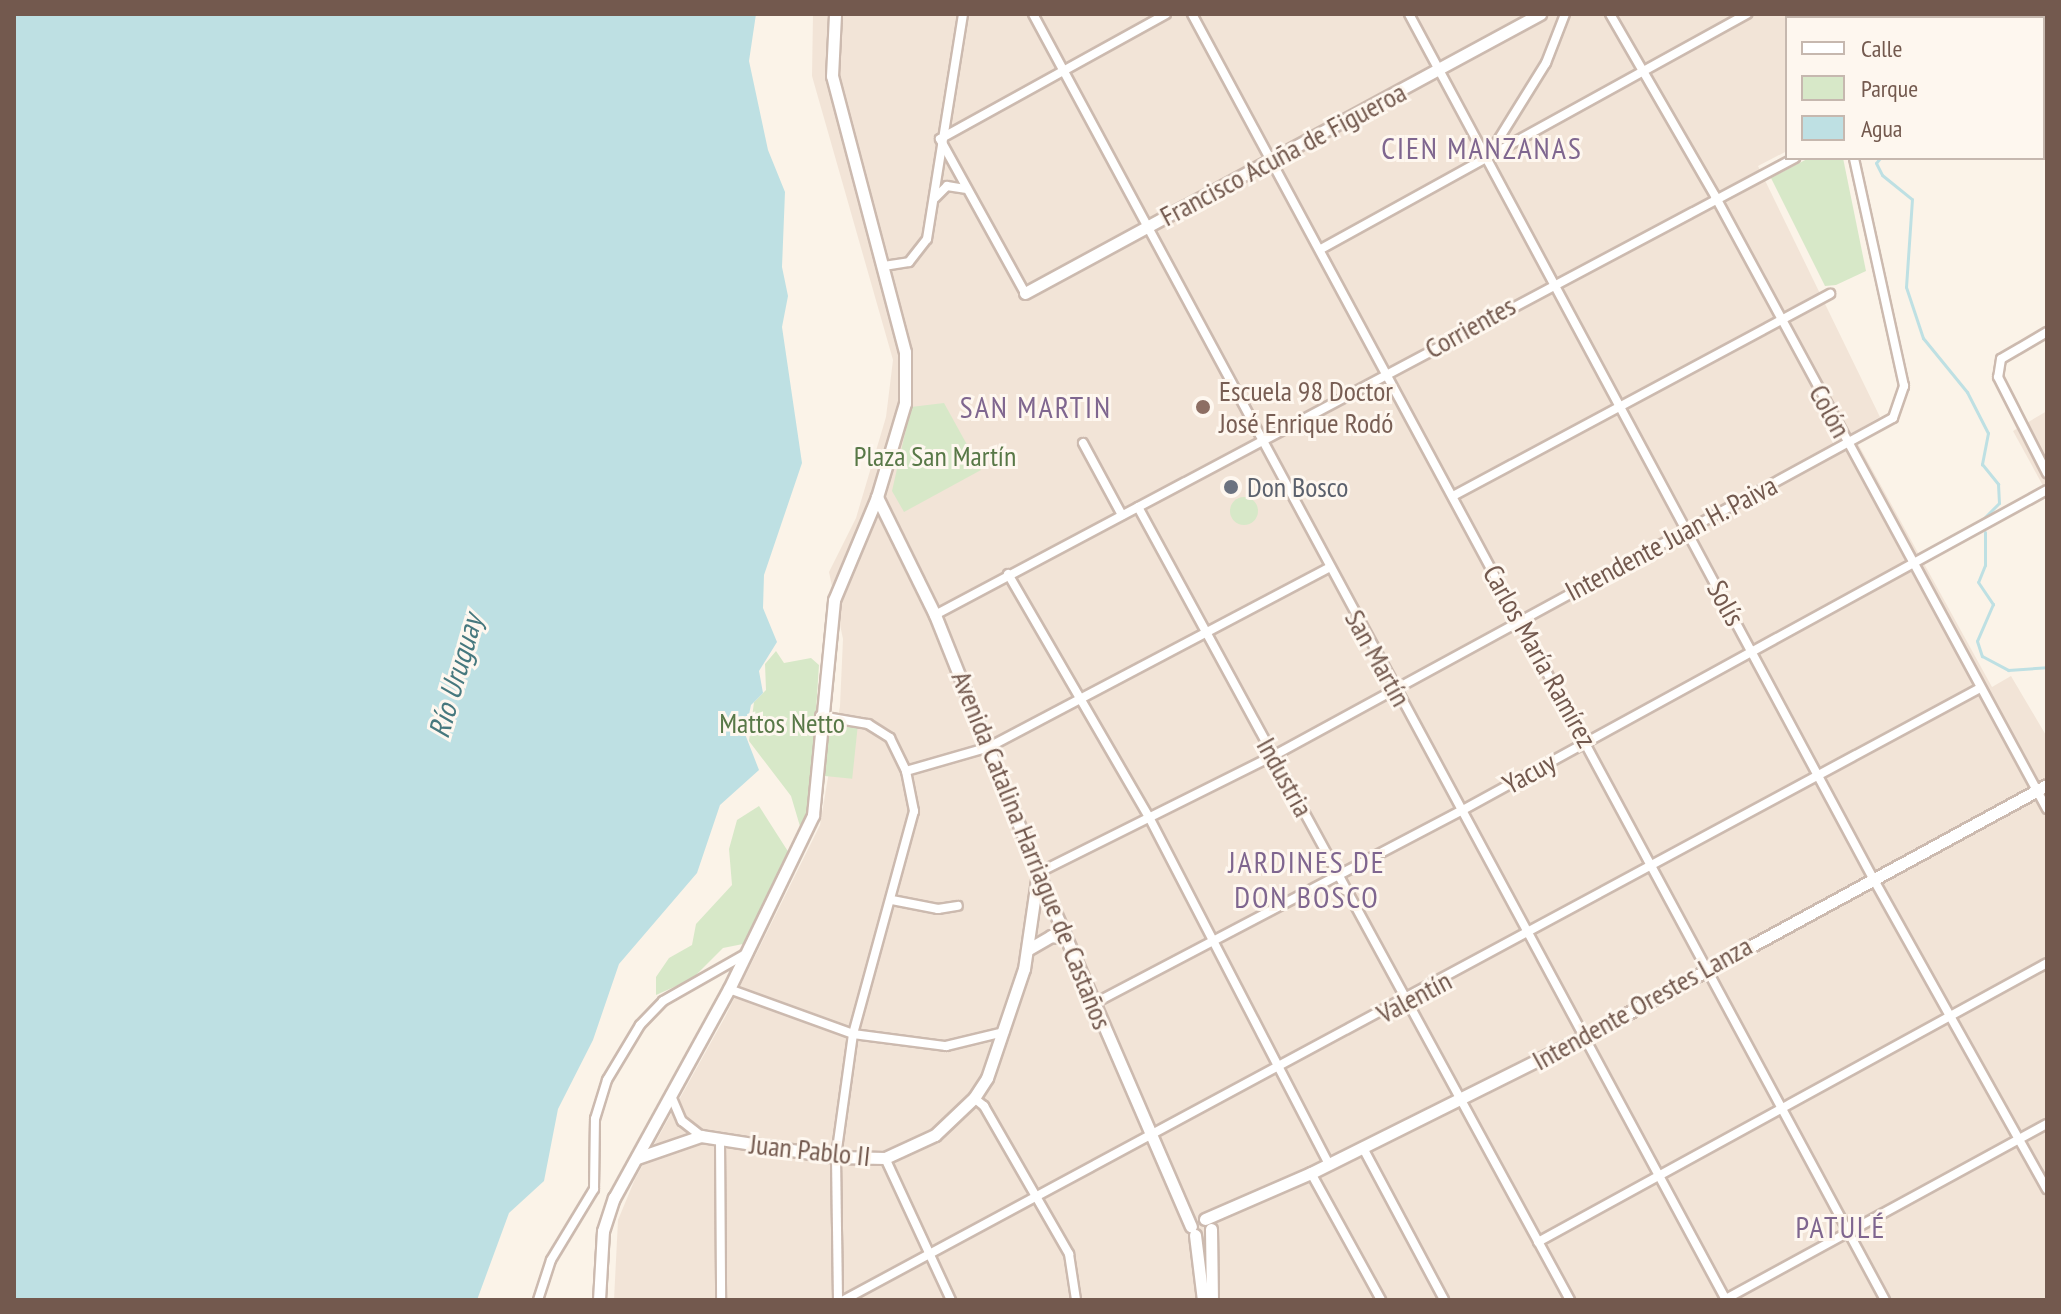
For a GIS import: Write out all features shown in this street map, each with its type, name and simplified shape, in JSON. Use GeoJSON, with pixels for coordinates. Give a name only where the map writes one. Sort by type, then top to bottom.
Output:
{"type":"FeatureCollection","features":[{"type":"Feature","properties":{"kind":"street"},"geometry":{"type":"LineString","coordinates":[[599,1300],[608,1212],[748,953],[813,815],[819,716],[834,600],[877,497],[902,414],[907,379],[884,266],[835,89],[835,14]]}},
{"type":"Feature","properties":{"kind":"street"},"geometry":{"type":"LineString","coordinates":[[884,266],[920,254],[932,202],[963,14]]}},
{"type":"Feature","properties":{"kind":"street","name":"San Martín"},"geometry":{"type":"LineString","coordinates":[[1033,14],[1725,1300]]}},
{"type":"Feature","properties":{"kind":"street"},"geometry":{"type":"LineString","coordinates":[[940,139],[1166,14]]}},
{"type":"Feature","properties":{"kind":"street","name":"Carlos María Ramírez"},"geometry":{"type":"LineString","coordinates":[[1192,14],[1587,741],[1885,1300]]}},
{"type":"Feature","properties":{"kind":"street","name":"Solís"},"geometry":{"type":"LineString","coordinates":[[1409,14],[1874,880],[2047,1189]]}},
{"type":"Feature","properties":{"kind":"street","name":"Francisco Acuña de Figueroa"},"geometry":{"type":"LineString","coordinates":[[1025,293],[1540,14]]}},
{"type":"Feature","properties":{"kind":"street"},"geometry":{"type":"LineString","coordinates":[[1487,158],[1546,63],[1565,14]]}},
{"type":"Feature","properties":{"kind":"street","name":"Colón"},"geometry":{"type":"LineString","coordinates":[[1610,14],[1715,196],[1980,688],[2042,787],[2047,809]]}},
{"type":"Feature","properties":{"kind":"street"},"geometry":{"type":"LineString","coordinates":[[1321,249],[1747,14]]}},
{"type":"Feature","properties":{"kind":"street"},"geometry":{"type":"LineString","coordinates":[[940,139],[1025,293]]}},
{"type":"Feature","properties":{"kind":"street","name":"Corrientes"},"geometry":{"type":"LineString","coordinates":[[935,615],[1551,283],[1715,196],[1791,160]]}},
{"type":"Feature","properties":{"kind":"street","name":"Intendente Juan H. Paiva"},"geometry":{"type":"LineString","coordinates":[[1038,873],[1273,756],[1684,529],[1879,427],[1900,406],[1904,386],[1854,160]]}},
{"type":"Feature","properties":{"kind":"street"},"geometry":{"type":"LineString","coordinates":[[932,202],[947,186],[967,189]]}},
{"type":"Feature","properties":{"kind":"street"},"geometry":{"type":"LineString","coordinates":[[1453,496],[1830,294]]}},
{"type":"Feature","properties":{"kind":"street"},"geometry":{"type":"LineString","coordinates":[[2047,332],[2001,359],[1998,377],[2047,473]]}},
{"type":"Feature","properties":{"kind":"street"},"geometry":{"type":"LineString","coordinates":[[1083,443],[1122,515]]}},
{"type":"Feature","properties":{"kind":"street","name":"Yacuy"},"geometry":{"type":"LineString","coordinates":[[1093,1004],[1461,811],[2047,490]]}},
{"type":"Feature","properties":{"kind":"street","name":"Avenida Catalina Harriague de Castaños"},"geometry":{"type":"LineString","coordinates":[[877,497],[935,615],[1093,1004],[1183,1205],[1193,1231],[1203,1300]]}},
{"type":"Feature","properties":{"kind":"street","name":"Industria"},"geometry":{"type":"LineString","coordinates":[[1138,507],[1570,1300]]}},
{"type":"Feature","properties":{"kind":"street"},"geometry":{"type":"LineString","coordinates":[[906,771],[989,747],[1329,568]]}},
{"type":"Feature","properties":{"kind":"street"},"geometry":{"type":"LineString","coordinates":[[1008,574],[1078,700],[1150,819],[1277,1070],[1329,1165]]}},
{"type":"Feature","properties":{"kind":"street","name":"Valentín"},"geometry":{"type":"LineString","coordinates":[[844,1300],[932,1256],[1407,1001],[1817,774],[1980,688]]}},
{"type":"Feature","properties":{"kind":"street"},"geometry":{"type":"LineString","coordinates":[[819,716],[880,729],[906,771],[914,811],[853,1034],[836,1157],[838,1300]]}},
{"type":"Feature","properties":{"kind":"street","name":"Intendente Orestes Lanza"},"geometry":{"type":"LineString","coordinates":[[1207,1223],[1230,1206],[1329,1165],[1584,1037],[2042,787]]}},
{"type":"Feature","properties":{"kind":"street","name":"Juan Pablo II"},"geometry":{"type":"LineString","coordinates":[[635,1159],[654,1148],[701,1136],[836,1157],[885,1158],[935,1135],[974,1098],[1004,1032],[1027,950],[1038,873]]}},
{"type":"Feature","properties":{"kind":"street"},"geometry":{"type":"LineString","coordinates":[[892,900],[938,909],[958,906]]}},
{"type":"Feature","properties":{"kind":"street"},"geometry":{"type":"LineString","coordinates":[[1027,950],[1051,936],[1066,938]]}},
{"type":"Feature","properties":{"kind":"street"},"geometry":{"type":"LineString","coordinates":[[538,1300],[551,1260],[594,1189],[595,1119],[607,1080],[640,1025],[663,1001],[748,953]]}},
{"type":"Feature","properties":{"kind":"street"},"geometry":{"type":"LineString","coordinates":[[1538,1242],[2047,963]]}},
{"type":"Feature","properties":{"kind":"street"},"geometry":{"type":"LineString","coordinates":[[729,989],[853,1034],[946,1046],[1004,1032]]}},
{"type":"Feature","properties":{"kind":"street"},"geometry":{"type":"LineString","coordinates":[[672,1098],[682,1121],[701,1136]]}},
{"type":"Feature","properties":{"kind":"street"},"geometry":{"type":"LineString","coordinates":[[974,1098],[984,1106],[1069,1254],[1076,1300]]}},
{"type":"Feature","properties":{"kind":"street"},"geometry":{"type":"LineString","coordinates":[[1725,1300],[2047,1124]]}},
{"type":"Feature","properties":{"kind":"street"},"geometry":{"type":"LineString","coordinates":[[720,1139],[721,1300]]}},
{"type":"Feature","properties":{"kind":"street"},"geometry":{"type":"LineString","coordinates":[[1363,1148],[1444,1300]]}},
{"type":"Feature","properties":{"kind":"street"},"geometry":{"type":"LineString","coordinates":[[885,1158],[951,1300]]}},
{"type":"Feature","properties":{"kind":"street"},"geometry":{"type":"LineString","coordinates":[[1311,1173],[1381,1300]]}},
{"type":"Feature","properties":{"kind":"street"},"geometry":{"type":"LineString","coordinates":[[1183,1205],[1207,1223],[1212,1300]]}},
{"type":"Feature","properties":{"kind":"street"},"geometry":{"type":"LineString","coordinates":[[1193,1231],[1204,1237],[1207,1223]]}},
{"type":"Feature","properties":{"kind":"street"},"geometry":{"type":"LineString","coordinates":[[1193,1231],[1207,1223]]}},
{"type":"Feature","properties":{"kind":"shaded area"},"geometry":{"type":"Polygon","coordinates":[[[813,14],[1798,14],[1800,16],[1785,16],[1785,152],[1758,166],[1880,417],[1852,433],[1992,687],[2011,676],[2047,737],[2047,1300],[614,1300],[618,1220],[635,1179],[725,1017],[820,825],[840,706],[843,639],[829,572],[856,518],[886,417],[893,360],[812,76],[813,14]]]}},
{"type":"Feature","properties":{"kind":"shaded area"},"geometry":{"type":"Polygon","coordinates":[[[2047,411],[2047,493],[2013,431],[2047,411]]]}},
{"type":"Feature","properties":{"kind":"green space"},"geometry":{"type":"Polygon","coordinates":[[[1805,160],[1843,160],[1866,271],[1836,285],[1825,286],[1771,178],[1805,160]]]}},
{"type":"Feature","properties":{"kind":"green space","name":"Plaza San Martín"},"geometry":{"type":"Polygon","coordinates":[[[944,403],[981,470],[904,512],[892,491],[911,407],[944,403]]]}},
{"type":"Feature","properties":{"kind":"green space"},"geometry":{"type":"Polygon","coordinates":[[[1244,497],[1254,501],[1258,511],[1254,521],[1244,525],[1234,521],[1230,511],[1234,501],[1244,497]]]}},
{"type":"Feature","properties":{"kind":"green space","name":"Mattos Netto"},"geometry":{"type":"Polygon","coordinates":[[[776,651],[784,663],[811,658],[819,665],[810,804],[802,833],[791,796],[749,741],[754,702],[766,690],[765,664],[776,651]]]}},
{"type":"Feature","properties":{"kind":"green space"},"geometry":{"type":"Polygon","coordinates":[[[828,722],[858,725],[852,779],[822,776],[828,722]]]}},
{"type":"Feature","properties":{"kind":"green space"},"geometry":{"type":"Polygon","coordinates":[[[759,806],[789,853],[743,944],[723,948],[692,979],[656,995],[656,977],[669,958],[692,945],[696,924],[732,885],[729,849],[737,820],[759,806]]]}},
{"type":"Feature","properties":{"kind":"water","name":"Río Uruguay"},"geometry":{"type":"Polygon","coordinates":[[[14,14],[756,14],[749,61],[768,150],[785,192],[782,267],[788,296],[782,327],[802,463],[764,575],[763,608],[777,642],[759,671],[763,693],[751,705],[745,734],[759,770],[720,805],[697,873],[619,964],[593,1040],[558,1109],[544,1181],[509,1213],[477,1300],[14,1300],[14,14]]]}},
{"type":"Feature","properties":{"kind":"waterway"},"geometry":{"type":"LineString","coordinates":[[1878,160],[1876,163],[1882,175],[1912,199],[1906,287],[1923,338],[1967,392],[1988,433],[1982,464],[1998,484],[1999,503],[1983,519]]}},
{"type":"Feature","properties":{"kind":"waterway"},"geometry":{"type":"LineString","coordinates":[[1985,532],[1985,565],[1978,582],[1993,604],[1977,641],[1982,656],[2008,670],[2047,667]]}},
{"type":"Feature","properties":{"kind":"place","name":"Escuela 98 Doctor José Enrique Rodó"},"geometry":{"type":"Point","coordinates":[1203,407]}},
{"type":"Feature","properties":{"kind":"place","name":"Don Bosco"},"geometry":{"type":"Point","coordinates":[1231,487]}},
{"type":"Feature","properties":{"kind":"district","name":"CIEN MANZANAS"},"geometry":{"type":"Point","coordinates":[1482,148]}},
{"type":"Feature","properties":{"kind":"district","name":"SAN MARTIN"},"geometry":{"type":"Point","coordinates":[1036,407]}},
{"type":"Feature","properties":{"kind":"district","name":"JARDINES DE DON BOSCO"},"geometry":{"type":"Point","coordinates":[1307,879]}},
{"type":"Feature","properties":{"kind":"district","name":"PATULÉ"},"geometry":{"type":"Point","coordinates":[1841,1227]}}]}
